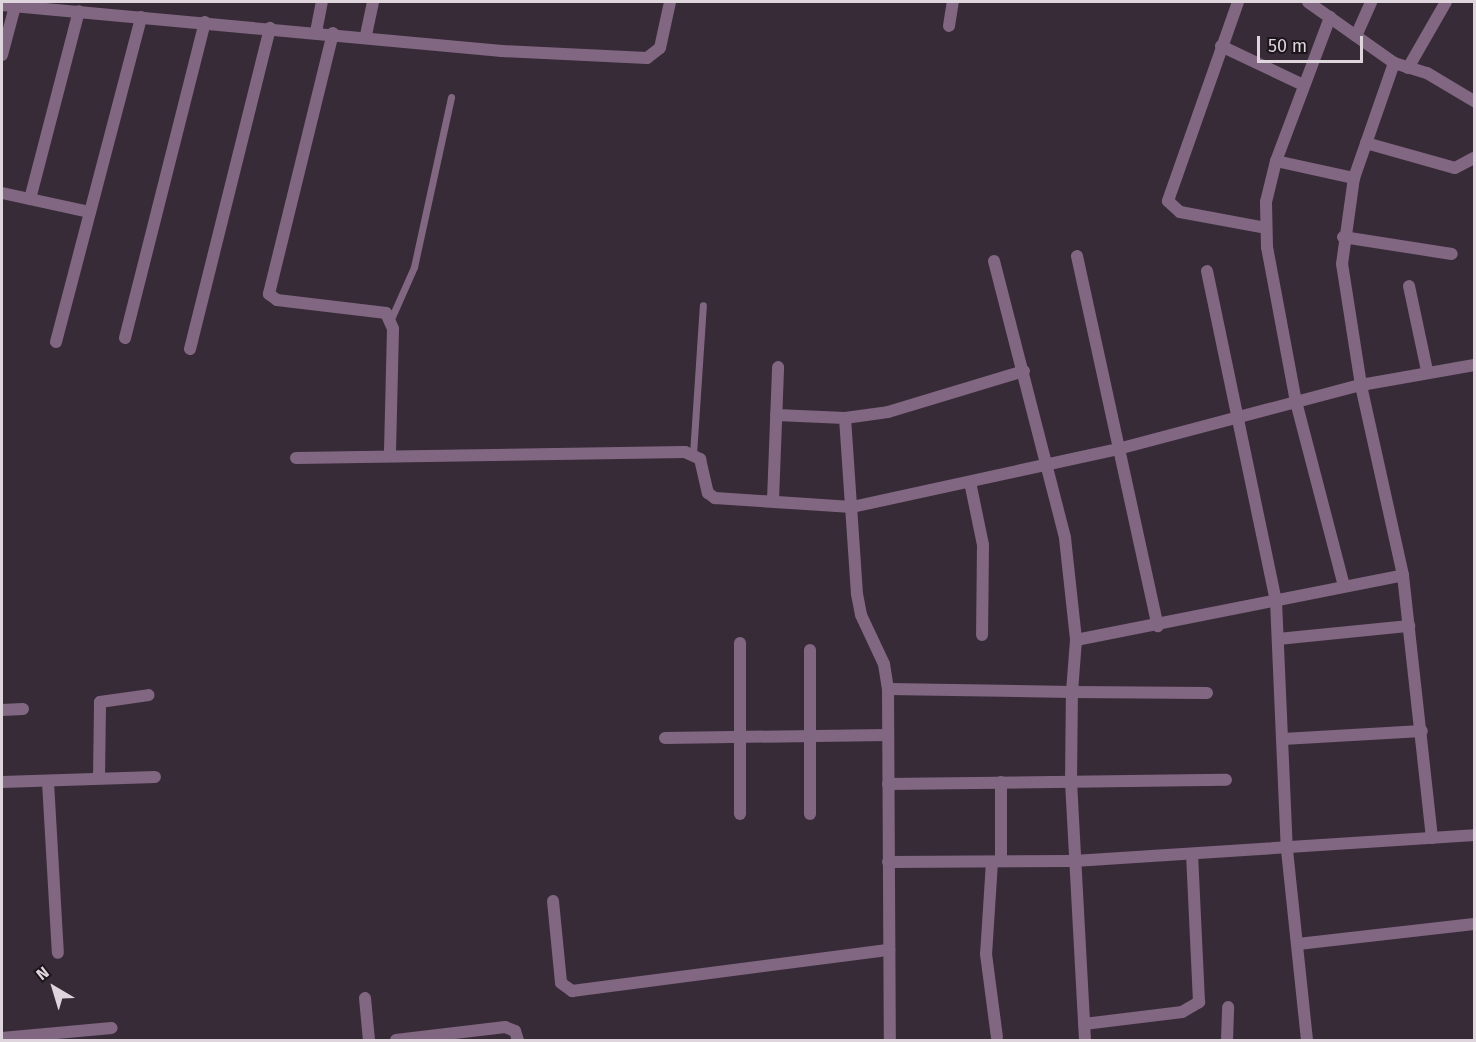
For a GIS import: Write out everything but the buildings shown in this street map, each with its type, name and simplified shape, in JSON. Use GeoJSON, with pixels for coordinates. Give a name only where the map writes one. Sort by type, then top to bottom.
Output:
{"type":"FeatureCollection","features":[{"type":"Feature","properties":{"kind":"street"},"geometry":{"type":"LineString","coordinates":[[316,32],[322,2]]}},
{"type":"Feature","properties":{"kind":"street"},"geometry":{"type":"LineString","coordinates":[[366,35],[373,2]]}},
{"type":"Feature","properties":{"kind":"street"},"geometry":{"type":"LineString","coordinates":[[2,5],[64,6],[79,11],[366,35],[502,51],[648,58],[660,48],[670,2]]}},
{"type":"Feature","properties":{"kind":"street"},"geometry":{"type":"LineString","coordinates":[[949,26],[953,2]]}},
{"type":"Feature","properties":{"kind":"street"},"geometry":{"type":"LineString","coordinates":[[1238,2],[1168,201],[1180,212],[1266,228]]}},
{"type":"Feature","properties":{"kind":"street"},"geometry":{"type":"LineString","coordinates":[[1308,2],[1394,63],[1427,73],[1474,102]]}},
{"type":"Feature","properties":{"kind":"street"},"geometry":{"type":"LineString","coordinates":[[1356,36],[1371,2]]}},
{"type":"Feature","properties":{"kind":"street"},"geometry":{"type":"LineString","coordinates":[[1408,68],[1446,2]]}},
{"type":"Feature","properties":{"kind":"street"},"geometry":{"type":"LineString","coordinates":[[2,55],[15,6]]}},
{"type":"Feature","properties":{"kind":"street"},"geometry":{"type":"LineString","coordinates":[[30,199],[79,11]]}},
{"type":"Feature","properties":{"kind":"street"},"geometry":{"type":"LineString","coordinates":[[56,342],[141,17]]}},
{"type":"Feature","properties":{"kind":"street"},"geometry":{"type":"LineString","coordinates":[[1330,17],[1301,84],[1276,161],[1266,228],[1296,402],[1344,586]]}},
{"type":"Feature","properties":{"kind":"street"},"geometry":{"type":"LineString","coordinates":[[125,338],[205,22]]}},
{"type":"Feature","properties":{"kind":"street"},"geometry":{"type":"LineString","coordinates":[[189,349],[270,28]]}},
{"type":"Feature","properties":{"kind":"street"},"geometry":{"type":"LineString","coordinates":[[333,33],[269,294],[277,300],[377,308],[391,319],[390,456]]}},
{"type":"Feature","properties":{"kind":"street"},"geometry":{"type":"LineString","coordinates":[[1221,46],[1301,84]]}},
{"type":"Feature","properties":{"kind":"street"},"geometry":{"type":"LineString","coordinates":[[1394,63],[1354,178],[1343,237],[1345,293],[1361,385],[1403,575],[1432,838]]}},
{"type":"Feature","properties":{"kind":"street"},"geometry":{"type":"LineString","coordinates":[[1366,143],[1455,168],[1474,158]]}},
{"type":"Feature","properties":{"kind":"street"},"geometry":{"type":"LineString","coordinates":[[1276,161],[1354,178]]}},
{"type":"Feature","properties":{"kind":"street"},"geometry":{"type":"LineString","coordinates":[[2,193],[90,212]]}},
{"type":"Feature","properties":{"kind":"street"},"geometry":{"type":"LineString","coordinates":[[1343,237],[1452,254]]}},
{"type":"Feature","properties":{"kind":"street"},"geometry":{"type":"LineString","coordinates":[[1077,256],[1158,626]]}},
{"type":"Feature","properties":{"kind":"street"},"geometry":{"type":"LineString","coordinates":[[994,261],[1065,538],[1076,640],[1072,692],[1071,782],[1085,1041]]}},
{"type":"Feature","properties":{"kind":"street"},"geometry":{"type":"LineString","coordinates":[[1207,271],[1235,419],[1276,601],[1287,850],[1307,1041]]}},
{"type":"Feature","properties":{"kind":"street"},"geometry":{"type":"LineString","coordinates":[[1408,286],[1427,371]]}},
{"type":"Feature","properties":{"kind":"street"},"geometry":{"type":"LineString","coordinates":[[296,459],[390,456],[693,454],[715,498],[773,500],[852,507],[1118,448],[1361,385],[1427,371],[1474,365]]}},
{"type":"Feature","properties":{"kind":"street"},"geometry":{"type":"LineString","coordinates":[[773,500],[777,367]]}},
{"type":"Feature","properties":{"kind":"street"},"geometry":{"type":"LineString","coordinates":[[776,415],[845,418],[936,400],[1024,371]]}},
{"type":"Feature","properties":{"kind":"street"},"geometry":{"type":"LineString","coordinates":[[845,418],[861,615],[884,664],[888,689],[890,1041]]}},
{"type":"Feature","properties":{"kind":"street"},"geometry":{"type":"LineString","coordinates":[[970,482],[983,545],[982,635]]}},
{"type":"Feature","properties":{"kind":"street"},"geometry":{"type":"LineString","coordinates":[[1076,640],[1158,626],[1403,575]]}},
{"type":"Feature","properties":{"kind":"street"},"geometry":{"type":"LineString","coordinates":[[1278,639],[1409,626]]}},
{"type":"Feature","properties":{"kind":"street"},"geometry":{"type":"LineString","coordinates":[[740,643],[740,814]]}},
{"type":"Feature","properties":{"kind":"street"},"geometry":{"type":"LineString","coordinates":[[810,650],[810,814]]}},
{"type":"Feature","properties":{"kind":"street"},"geometry":{"type":"LineString","coordinates":[[888,689],[1207,693]]}},
{"type":"Feature","properties":{"kind":"street"},"geometry":{"type":"LineString","coordinates":[[99,778],[100,702],[149,695]]}},
{"type":"Feature","properties":{"kind":"street"},"geometry":{"type":"LineString","coordinates":[[2,710],[23,709]]}},
{"type":"Feature","properties":{"kind":"street"},"geometry":{"type":"LineString","coordinates":[[1283,739],[1422,731]]}},
{"type":"Feature","properties":{"kind":"street"},"geometry":{"type":"LineString","coordinates":[[665,738],[888,735]]}},
{"type":"Feature","properties":{"kind":"street"},"geometry":{"type":"LineString","coordinates":[[2,782],[155,777]]}},
{"type":"Feature","properties":{"kind":"street"},"geometry":{"type":"LineString","coordinates":[[888,784],[1226,780]]}},
{"type":"Feature","properties":{"kind":"street"},"geometry":{"type":"LineString","coordinates":[[48,782],[58,953]]}},
{"type":"Feature","properties":{"kind":"street"},"geometry":{"type":"LineString","coordinates":[[997,1037],[986,954],[996,862],[1001,782]]}},
{"type":"Feature","properties":{"kind":"street"},"geometry":{"type":"LineString","coordinates":[[888,862],[1074,861],[1287,850],[1474,835]]}},
{"type":"Feature","properties":{"kind":"street"},"geometry":{"type":"LineString","coordinates":[[1084,1024],[1182,1012],[1199,1002],[1192,854]]}},
{"type":"Feature","properties":{"kind":"street"},"geometry":{"type":"LineString","coordinates":[[553,901],[561,983],[572,991],[889,950]]}},
{"type":"Feature","properties":{"kind":"street"},"geometry":{"type":"LineString","coordinates":[[1298,944],[1474,924]]}},
{"type":"Feature","properties":{"kind":"street"},"geometry":{"type":"LineString","coordinates":[[365,998],[369,1041]]}},
{"type":"Feature","properties":{"kind":"street"},"geometry":{"type":"LineString","coordinates":[[1227,1041],[1228,1007]]}},
{"type":"Feature","properties":{"kind":"street"},"geometry":{"type":"LineString","coordinates":[[396,1041],[505,1027],[515,1030],[518,1041]]}},
{"type":"Feature","properties":{"kind":"street"},"geometry":{"type":"LineString","coordinates":[[2,1038],[112,1028]]}},
{"type":"Feature","properties":{"kind":"lane"},"geometry":{"type":"LineString","coordinates":[[391,319],[408,289],[451,97]]}},
{"type":"Feature","properties":{"kind":"lane"},"geometry":{"type":"LineString","coordinates":[[693,454],[703,305]]}}]}
